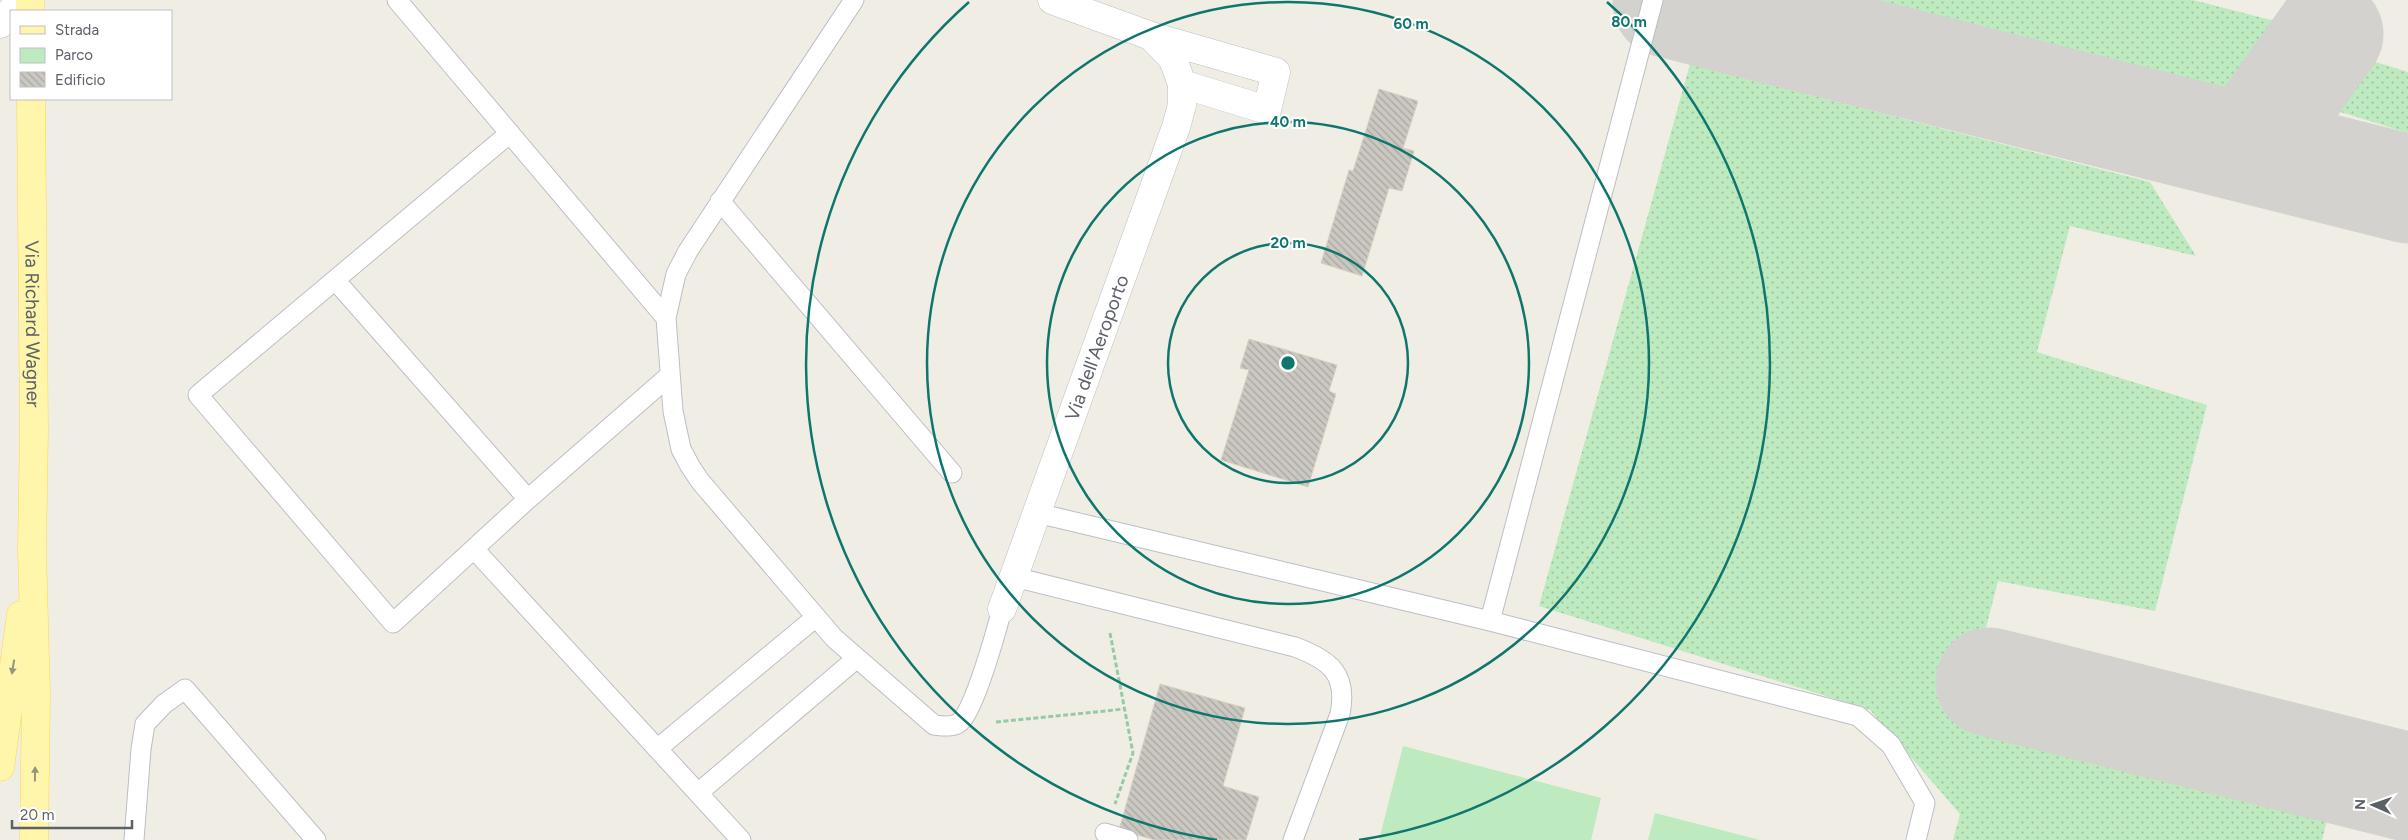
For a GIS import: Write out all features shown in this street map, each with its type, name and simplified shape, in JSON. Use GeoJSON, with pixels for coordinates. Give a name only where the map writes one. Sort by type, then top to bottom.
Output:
{"type":"FeatureCollection","features":[{"type":"Feature","properties":{"kind":"main road","name":"Via Richard Wagner"},"geometry":{"type":"LineString","coordinates":[[31,100],[34,431],[32,550],[36,695],[34,840]]}},
{"type":"Feature","properties":{"kind":"main road","name":"Via Richard Wagner"},"geometry":{"type":"LineString","coordinates":[[0,767],[8,695],[32,550]]}},
{"type":"Feature","properties":{"kind":"street"},"geometry":{"type":"LineString","coordinates":[[12,10],[21,0]]}},
{"type":"Feature","properties":{"kind":"street","name":"Via dell'Aeroporto"},"geometry":{"type":"LineString","coordinates":[[1052,0],[1151,36],[1276,72],[1267,110],[1182,84]]}},
{"type":"Feature","properties":{"kind":"street"},"geometry":{"type":"LineString","coordinates":[[0,24],[10,13]]}},
{"type":"Feature","properties":{"kind":"street","name":"Via dell'Aeroporto"},"geometry":{"type":"LineString","coordinates":[[1002,609],[1176,127],[1182,104],[1182,84],[1172,59],[1151,36]]}},
{"type":"Feature","properties":{"kind":"lane"},"geometry":{"type":"LineString","coordinates":[[397,0],[666,318]]}},
{"type":"Feature","properties":{"kind":"lane"},"geometry":{"type":"LineString","coordinates":[[854,0],[720,201],[688,251],[676,274],[666,318],[673,411],[681,449],[700,482],[834,638],[934,725],[947,726],[959,722],[970,706],[1002,609]]}},
{"type":"Feature","properties":{"kind":"lane"},"geometry":{"type":"LineString","coordinates":[[1490,621],[1654,0]]}},
{"type":"Feature","properties":{"kind":"lane"},"geometry":{"type":"LineString","coordinates":[[510,134],[198,395],[393,623],[528,499],[669,376]]}},
{"type":"Feature","properties":{"kind":"lane"},"geometry":{"type":"LineString","coordinates":[[720,201],[952,473]]}},
{"type":"Feature","properties":{"kind":"lane"},"geometry":{"type":"LineString","coordinates":[[335,280],[528,499]]}},
{"type":"Feature","properties":{"kind":"lane"},"geometry":{"type":"LineString","coordinates":[[1037,513],[1490,621],[1858,716],[1891,745],[1925,803],[1916,840]]}},
{"type":"Feature","properties":{"kind":"lane"},"geometry":{"type":"LineString","coordinates":[[474,549],[741,840]]}},
{"type":"Feature","properties":{"kind":"lane"},"geometry":{"type":"LineString","coordinates":[[1014,577],[1295,647],[1318,655],[1333,667],[1341,683],[1343,697],[1340,714],[1293,840]]}},
{"type":"Feature","properties":{"kind":"lane"},"geometry":{"type":"LineString","coordinates":[[658,749],[816,617]]}},
{"type":"Feature","properties":{"kind":"lane"},"geometry":{"type":"LineString","coordinates":[[698,793],[857,658]]}},
{"type":"Feature","properties":{"kind":"lane"},"geometry":{"type":"LineString","coordinates":[[134,840],[141,749],[145,724],[164,704],[185,690],[316,840]]}},
{"type":"Feature","properties":{"kind":"lane"},"geometry":{"type":"LineString","coordinates":[[1105,833],[1128,840]]}},
{"type":"Feature","properties":{"kind":"path"},"geometry":{"type":"LineString","coordinates":[[1105,833],[1133,753],[1106,612],[1111,601]]}},
{"type":"Feature","properties":{"kind":"path"},"geometry":{"type":"LineString","coordinates":[[947,726],[1124,709]]}},
{"type":"Feature","properties":{"kind":"green space"},"geometry":{"type":"Polygon","coordinates":[[[1852,0],[2193,0],[2283,23],[2224,102],[1852,0]]]}},
{"type":"Feature","properties":{"kind":"green space"},"geometry":{"type":"Polygon","coordinates":[[[2347,53],[2408,72],[2408,133],[2331,109],[2347,53]]]}},
{"type":"Feature","properties":{"kind":"green space"},"geometry":{"type":"Polygon","coordinates":[[[1690,64],[2150,182],[2196,256],[2070,226],[2037,352],[2207,405],[2155,611],[1998,581],[1963,717],[2330,808],[2322,840],[1953,840],[1960,814],[1870,710],[1539,606],[1690,64]]]}},
{"type":"Feature","properties":{"kind":"green space"},"geometry":{"type":"Polygon","coordinates":[[[1403,746],[1601,798],[1591,840],[1379,840],[1403,746]]]}},
{"type":"Feature","properties":{"kind":"green space"},"geometry":{"type":"Polygon","coordinates":[[[1655,813],[1760,840],[1648,840],[1655,813]]]}},
{"type":"Feature","properties":{"kind":"building"},"geometry":{"type":"Polygon","coordinates":[[[1379,89],[1418,101],[1403,148],[1414,151],[1402,191],[1389,188],[1362,276],[1321,263],[1349,170],[1353,171],[1379,89]]]}},
{"type":"Feature","properties":{"kind":"building"},"geometry":{"type":"Polygon","coordinates":[[[1249,339],[1337,365],[1329,391],[1336,394],[1308,487],[1221,460],[1249,370],[1240,368],[1249,339]]]}},
{"type":"Feature","properties":{"kind":"building"},"geometry":{"type":"Polygon","coordinates":[[[1160,684],[1245,708],[1223,786],[1259,797],[1246,840],[1155,840],[1119,830],[1160,684]]]}},
{"type":"Feature","properties":{"kind":"taxiway"},"geometry":{"type":"LineString","coordinates":[[1667,3],[2408,189]]}},
{"type":"Feature","properties":{"kind":"taxiway"},"geometry":{"type":"LineString","coordinates":[[2248,148],[2329,34]]}},
{"type":"Feature","properties":{"kind":"taxiway"},"geometry":{"type":"LineString","coordinates":[[1990,682],[2408,787]]}}]}
